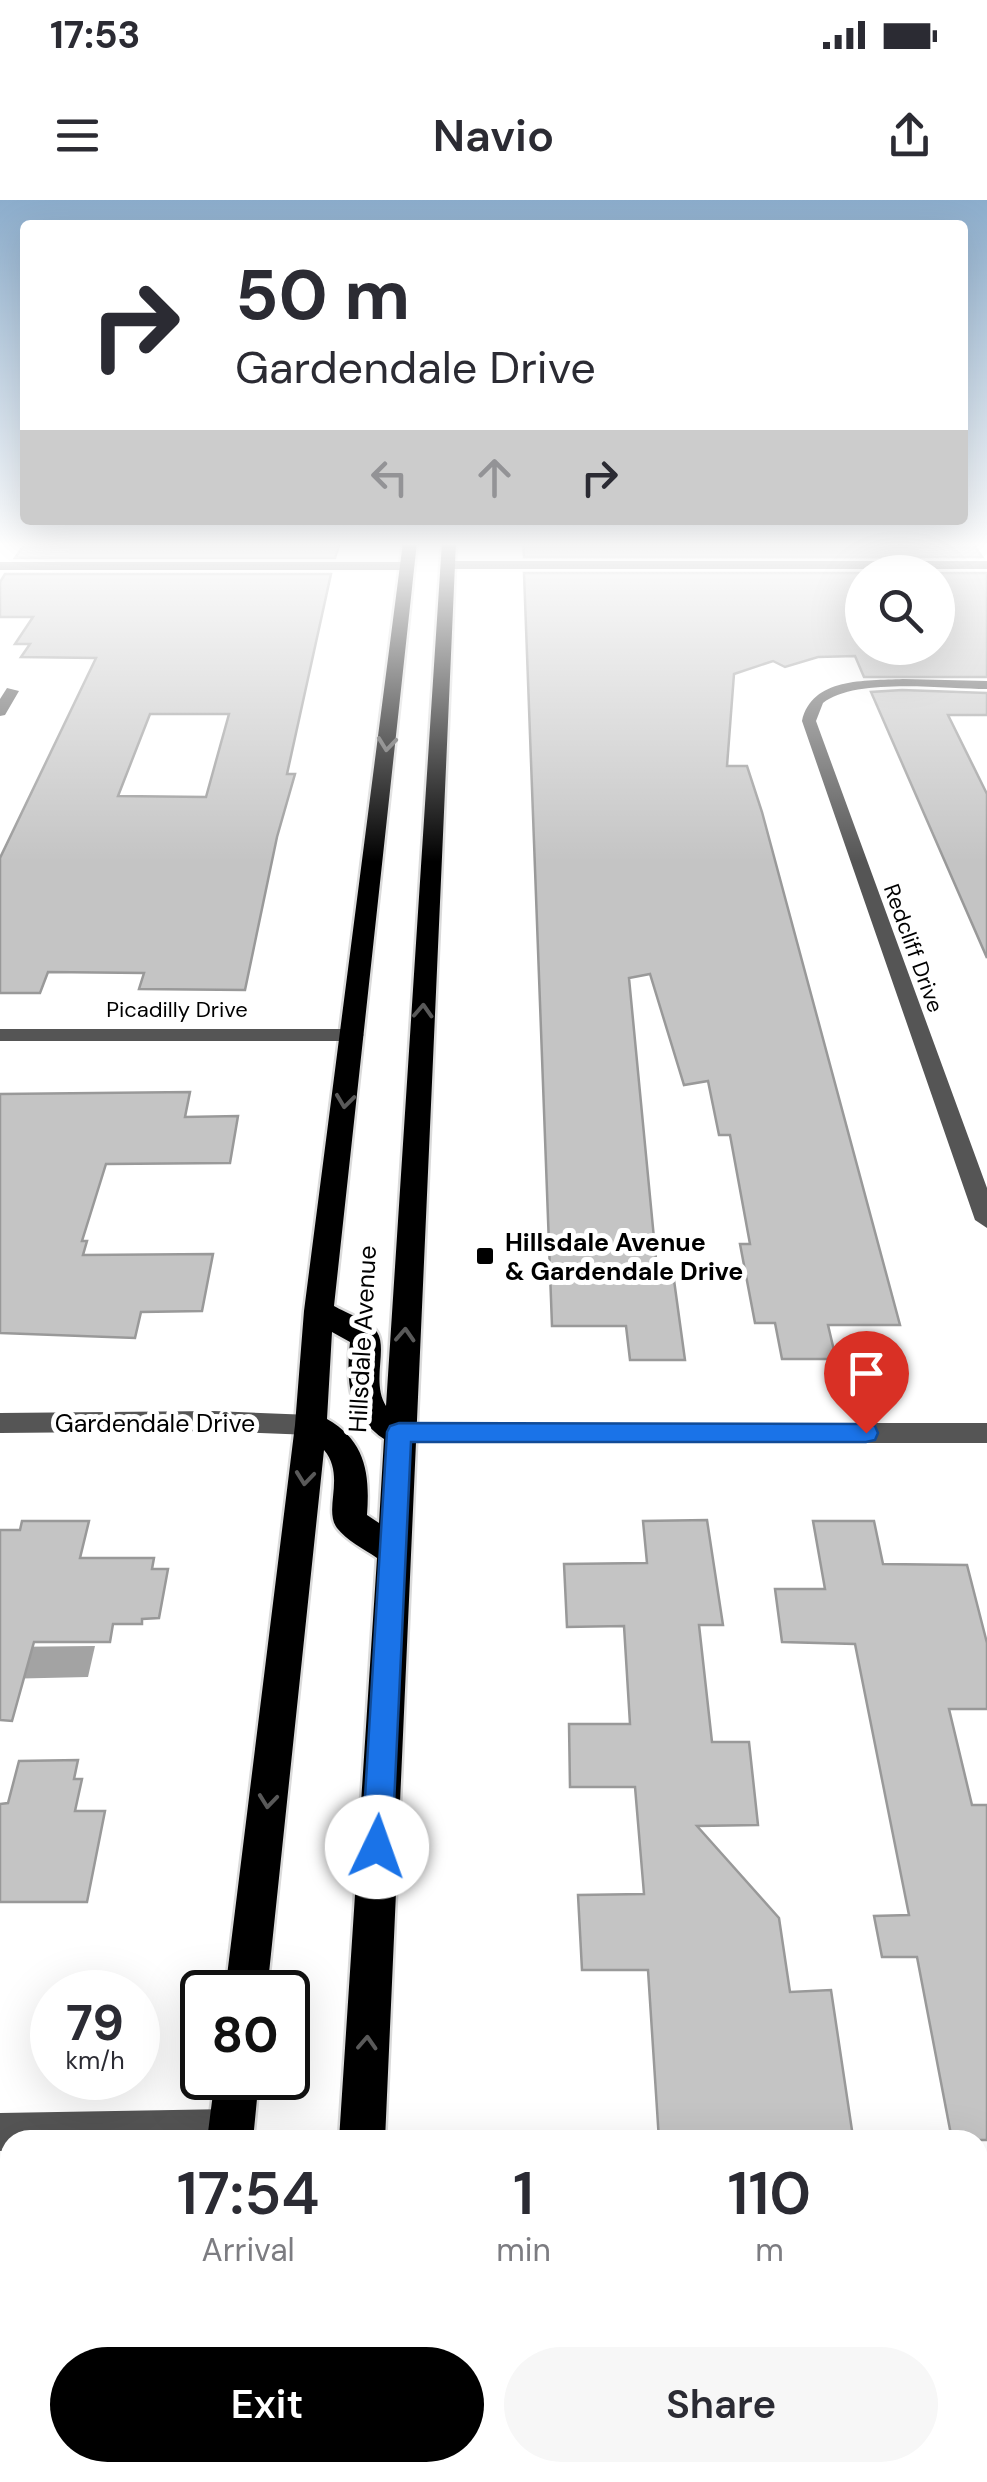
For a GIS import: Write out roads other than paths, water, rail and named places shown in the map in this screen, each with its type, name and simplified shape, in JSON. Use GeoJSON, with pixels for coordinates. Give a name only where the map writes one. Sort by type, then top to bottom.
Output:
{"type":"FeatureCollection","features":[{"type":"Feature","properties":{"kind":"highway","name":"Hillsdale Avenue"},"geometry":{"type":"LineString","coordinates":[[249,1970],[311,1425],[319,1312],[354,1035],[418,648]]}},
{"type":"Feature","properties":{"kind":"highway","name":"Hillsdale Avenue"},"geometry":{"type":"LineString","coordinates":[[363,2130],[443,648]]}},
{"type":"Feature","properties":{"kind":"highway"},"geometry":{"type":"LineString","coordinates":[[319,1312],[364,1337],[361,1394],[377,1420],[399,1432]]}},
{"type":"Feature","properties":{"kind":"highway"},"geometry":{"type":"LineString","coordinates":[[311,1425],[332,1436],[354,1465],[350,1521],[392,1550]]}},
{"type":"Feature","properties":{"kind":"highway"},"geometry":{"type":"LineString","coordinates":[[230,2130],[234,2100]]}},
{"type":"Feature","properties":{"kind":"street","name":"Redcliff Drive"},"geometry":{"type":"LineString","coordinates":[[987,685],[862,687],[824,695],[811,708],[809,720],[987,1220]]}},
{"type":"Feature","properties":{"kind":"street"},"geometry":{"type":"LineString","coordinates":[[0,712],[12,691]]}},
{"type":"Feature","properties":{"kind":"street","name":"Picadilly Drive"},"geometry":{"type":"LineString","coordinates":[[0,1035],[354,1035]]}},
{"type":"Feature","properties":{"kind":"street","name":"Gardendale Drive"},"geometry":{"type":"LineString","coordinates":[[0,1423],[214,1421],[311,1425]]}},
{"type":"Feature","properties":{"kind":"street"},"geometry":{"type":"LineString","coordinates":[[399,1432],[987,1433]]}},
{"type":"Feature","properties":{"kind":"place","name":"Hillsdale Avenue & Gardendale Drive"},"geometry":{"type":"Point","coordinates":[485,1256]}}]}
